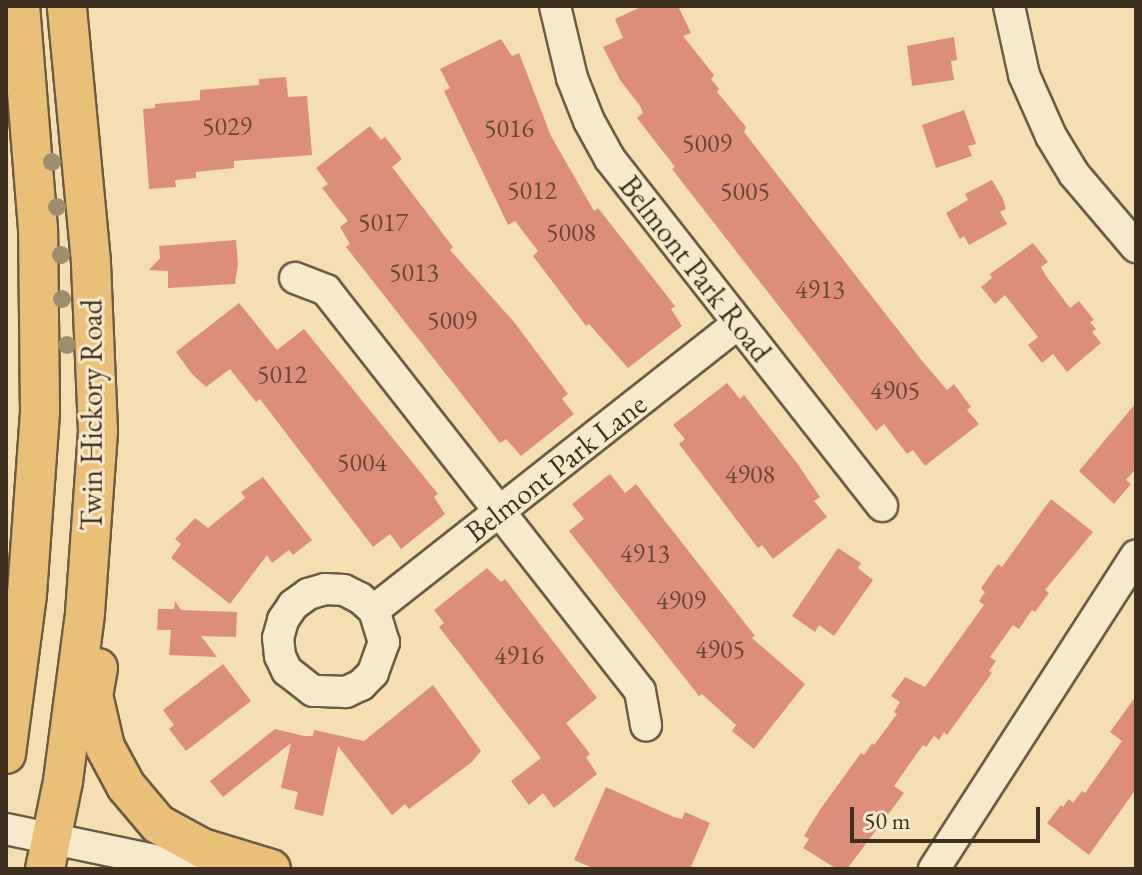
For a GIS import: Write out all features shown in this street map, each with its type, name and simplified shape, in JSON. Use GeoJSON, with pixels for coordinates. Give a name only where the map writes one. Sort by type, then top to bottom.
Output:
{"type":"FeatureCollection","features":[{"type":"Feature","properties":{"kind":"main road","name":"Twin Hickory Road"},"geometry":{"type":"LineString","coordinates":[[6,754],[27,594],[40,412],[38,229],[20,6]]}},
{"type":"Feature","properties":{"kind":"main road","name":"Twin Hickory Road"},"geometry":{"type":"LineString","coordinates":[[47,854],[63,781],[81,644],[98,431],[94,331],[67,6]]}},
{"type":"Feature","properties":{"kind":"main road"},"geometry":{"type":"LineString","coordinates":[[93,519],[112,572],[93,695],[105,747],[126,786],[158,824],[202,848],[271,869]]}},
{"type":"Feature","properties":{"kind":"street","name":"Belmont Park Road"},"geometry":{"type":"LineString","coordinates":[[555,6],[572,78],[589,121],[610,159],[882,506]]}},
{"type":"Feature","properties":{"kind":"street"},"geometry":{"type":"LineString","coordinates":[[1009,6],[1024,75],[1051,136],[1074,174],[1136,247]]}},
{"type":"Feature","properties":{"kind":"street"},"geometry":{"type":"LineString","coordinates":[[295,278],[326,290],[640,691],[646,725]]}},
{"type":"Feature","properties":{"kind":"street","name":"Belmont Park Lane"},"geometry":{"type":"LineString","coordinates":[[374,610],[737,324]]}},
{"type":"Feature","properties":{"kind":"street"},"geometry":{"type":"LineString","coordinates":[[934,869],[1136,555]]}},
{"type":"Feature","properties":{"kind":"street"},"geometry":{"type":"LineString","coordinates":[[6,829],[47,854],[197,869]]}},
{"type":"Feature","properties":{"kind":"building"},"geometry":{"type":"Polygon","coordinates":[[[643,6],[678,6],[691,33],[683,36],[714,75],[711,79],[719,89],[717,92],[746,127],[744,132],[923,362],[947,390],[954,384],[971,407],[967,410],[979,424],[925,466],[913,450],[907,454],[884,424],[876,431],[672,169],[675,167],[637,118],[643,113],[640,106],[620,80],[603,47],[623,38],[615,19],[643,6]]]}},
{"type":"Feature","properties":{"kind":"building"},"geometry":{"type":"Polygon","coordinates":[[[954,37],[957,60],[951,61],[954,80],[912,86],[907,46],[954,37]]]}},
{"type":"Feature","properties":{"kind":"building"},"geometry":{"type":"Polygon","coordinates":[[[501,39],[512,56],[519,53],[551,136],[594,211],[598,208],[675,306],[671,309],[682,326],[628,368],[589,324],[586,326],[533,256],[538,251],[515,221],[508,225],[444,91],[450,88],[440,69],[501,39]]]}},
{"type":"Feature","properties":{"kind":"building"},"geometry":{"type":"Polygon","coordinates":[[[286,77],[288,97],[307,96],[312,155],[234,161],[234,168],[196,172],[196,178],[175,180],[176,187],[149,189],[143,109],[155,108],[155,104],[200,100],[200,90],[259,85],[259,79],[286,77]]]}},
{"type":"Feature","properties":{"kind":"building"},"geometry":{"type":"Polygon","coordinates":[[[964,110],[976,144],[968,146],[972,156],[936,168],[922,125],[964,110]]]}},
{"type":"Feature","properties":{"kind":"building"},"geometry":{"type":"Polygon","coordinates":[[[370,126],[381,140],[385,137],[402,159],[392,167],[453,247],[450,250],[514,322],[568,394],[562,399],[574,414],[521,456],[506,439],[500,443],[346,247],[350,244],[340,227],[348,221],[322,188],[328,184],[316,168],[370,126]]]}},
{"type":"Feature","properties":{"kind":"building"},"geometry":{"type":"Polygon","coordinates":[[[992,180],[1003,199],[1006,209],[1000,212],[1007,224],[969,245],[964,236],[960,239],[946,213],[968,200],[965,194],[992,180]]]}},
{"type":"Feature","properties":{"kind":"building"},"geometry":{"type":"Polygon","coordinates":[[[236,240],[238,264],[235,284],[168,288],[168,271],[149,270],[160,258],[159,246],[236,240]]]}},
{"type":"Feature","properties":{"kind":"building"},"geometry":{"type":"Polygon","coordinates":[[[1033,243],[1048,262],[1041,267],[1046,276],[1070,308],[1079,301],[1094,320],[1090,322],[1096,329],[1092,332],[1101,343],[1067,372],[1053,354],[1042,363],[1028,345],[1038,337],[1005,295],[995,304],[981,287],[992,278],[990,274],[1033,243]]]}},
{"type":"Feature","properties":{"kind":"building"},"geometry":{"type":"Polygon","coordinates":[[[239,303],[277,350],[304,329],[438,494],[434,497],[445,514],[401,549],[390,534],[373,547],[260,399],[256,402],[230,369],[206,387],[192,374],[176,352],[239,303]]]}},
{"type":"Feature","properties":{"kind":"building"},"geometry":{"type":"Polygon","coordinates":[[[727,383],[740,399],[744,395],[797,463],[820,497],[814,501],[827,517],[773,559],[762,545],[758,548],[679,444],[685,439],[673,425],[727,383]]]}},
{"type":"Feature","properties":{"kind":"building"},"geometry":{"type":"Polygon","coordinates":[[[1136,403],[1136,469],[1126,480],[1131,484],[1114,504],[1079,471],[1136,403]]]}},
{"type":"Feature","properties":{"kind":"building"},"geometry":{"type":"Polygon","coordinates":[[[610,474],[625,493],[636,484],[755,636],[752,638],[805,684],[754,749],[732,731],[736,725],[702,694],[699,696],[569,531],[584,519],[572,504],[610,474]]]}},
{"type":"Feature","properties":{"kind":"building"},"geometry":{"type":"Polygon","coordinates":[[[263,477],[312,540],[293,555],[289,550],[272,563],[267,555],[230,604],[171,558],[181,544],[175,539],[195,518],[208,528],[245,498],[241,492],[263,477]]]}},
{"type":"Feature","properties":{"kind":"building"},"geometry":{"type":"Polygon","coordinates":[[[1051,499],[1093,532],[1045,590],[1049,593],[1035,612],[1032,610],[1019,629],[1013,625],[990,657],[996,661],[989,671],[992,673],[947,735],[944,732],[939,740],[934,736],[926,747],[923,745],[894,786],[904,793],[847,869],[837,869],[803,848],[809,839],[804,836],[819,811],[861,753],[864,755],[872,743],[874,745],[897,714],[894,712],[900,702],[891,696],[905,677],[925,687],[984,605],[979,601],[985,592],[981,588],[998,564],[1002,567],[1051,499]]]}},
{"type":"Feature","properties":{"kind":"building"},"geometry":{"type":"Polygon","coordinates":[[[838,548],[861,563],[858,568],[873,580],[834,636],[819,625],[815,632],[792,616],[838,548]]]}},
{"type":"Feature","properties":{"kind":"building"},"geometry":{"type":"Polygon","coordinates":[[[487,568],[501,582],[505,579],[597,698],[566,723],[590,754],[586,757],[597,774],[554,808],[543,793],[529,805],[511,781],[541,758],[439,627],[444,623],[434,610],[487,568]]]}},
{"type":"Feature","properties":{"kind":"building"},"geometry":{"type":"Polygon","coordinates":[[[175,601],[181,610],[237,612],[236,637],[201,636],[217,657],[169,655],[171,630],[157,630],[158,609],[174,609],[175,601]]]}},
{"type":"Feature","properties":{"kind":"building"},"geometry":{"type":"Polygon","coordinates":[[[223,664],[251,701],[186,751],[169,729],[174,725],[163,710],[223,664]]]}},
{"type":"Feature","properties":{"kind":"building"},"geometry":{"type":"Polygon","coordinates":[[[433,685],[481,751],[472,762],[409,809],[405,804],[392,815],[338,746],[323,816],[294,809],[298,792],[281,788],[291,743],[223,797],[210,781],[275,729],[304,736],[313,736],[314,730],[364,741],[433,685]]]}},
{"type":"Feature","properties":{"kind":"building"},"geometry":{"type":"Polygon","coordinates":[[[1136,696],[1136,789],[1089,855],[1047,823],[1061,805],[1063,807],[1069,799],[1073,803],[1082,791],[1085,793],[1122,741],[1110,732],[1136,696]]]}},
{"type":"Feature","properties":{"kind":"building"},"geometry":{"type":"Polygon","coordinates":[[[606,787],[674,817],[682,819],[685,812],[710,823],[690,869],[595,869],[574,860],[606,787]]]}}]}
